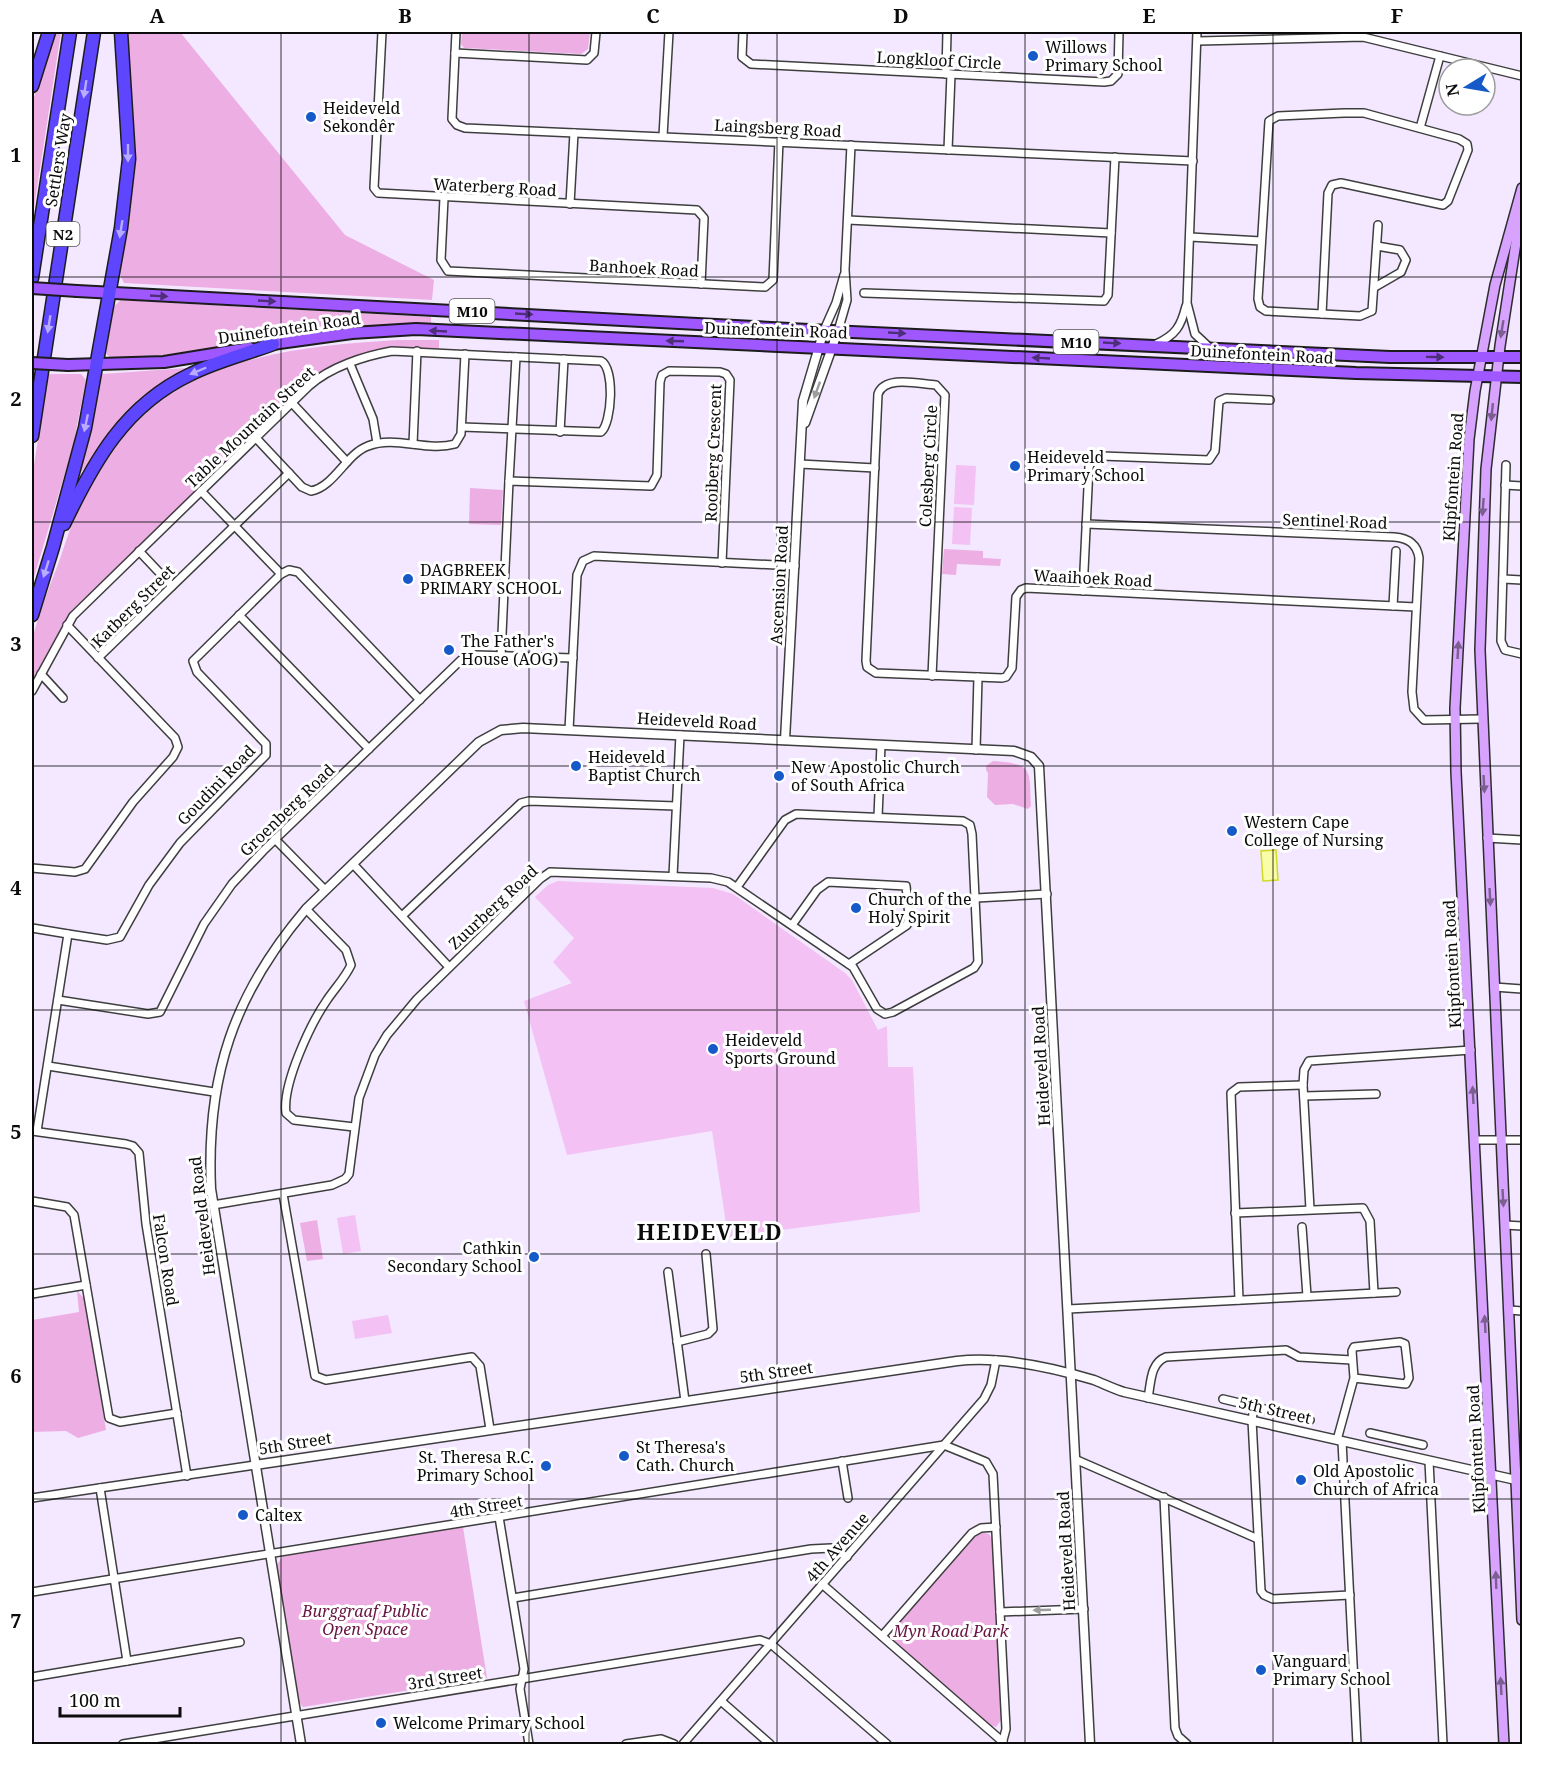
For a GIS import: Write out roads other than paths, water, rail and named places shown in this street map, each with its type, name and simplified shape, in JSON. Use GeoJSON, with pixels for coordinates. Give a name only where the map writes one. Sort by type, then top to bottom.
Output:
{"type":"FeatureCollection","features":[{"type":"Feature","properties":{"kind":"highway"},"geometry":{"type":"LineString","coordinates":[[32,86],[49,32]]}},
{"type":"Feature","properties":{"kind":"highway","name":"Settlers Way"},"geometry":{"type":"LineString","coordinates":[[32,278],[70,32]]}},
{"type":"Feature","properties":{"kind":"highway","name":"Settlers Way"},"geometry":{"type":"LineString","coordinates":[[32,436],[94,32]]}},
{"type":"Feature","properties":{"kind":"highway"},"geometry":{"type":"LineString","coordinates":[[32,615],[85,428],[121,228],[129,159],[121,32]]}},
{"type":"Feature","properties":{"kind":"highway"},"geometry":{"type":"LineString","coordinates":[[53,547],[89,471],[105,447],[142,405],[188,375],[273,344]]}},
{"type":"Feature","properties":{"kind":"main road","name":"Klipfontein Road"},"geometry":{"type":"LineString","coordinates":[[1504,1744],[1476,1140],[1456,772],[1456,719],[1465,494],[1478,376],[1495,285],[1522,188]]}},
{"type":"Feature","properties":{"kind":"main road","name":"Klipfontein Road"},"geometry":{"type":"LineString","coordinates":[[1522,203],[1499,358],[1482,532],[1481,719],[1504,1225],[1517,1396],[1522,1620]]}},
{"type":"Feature","properties":{"kind":"main road","name":"Duinefontein Road"},"geometry":{"type":"LineString","coordinates":[[32,288],[838,331],[1390,357],[1522,357]]}},
{"type":"Feature","properties":{"kind":"main road","name":"Duinefontein Road"},"geometry":{"type":"LineString","coordinates":[[32,363],[97,365],[182,360],[360,332],[416,329],[1356,373],[1522,377]]}},
{"type":"Feature","properties":{"kind":"street","name":"Waterberg Road"},"geometry":{"type":"LineString","coordinates":[[382,32],[374,188],[381,195],[700,211],[704,218],[701,284]]}},
{"type":"Feature","properties":{"kind":"street","name":"Laingsberg Road"},"geometry":{"type":"LineString","coordinates":[[456,32],[452,119],[457,125],[574,133],[1193,161]]}},
{"type":"Feature","properties":{"kind":"street"},"geometry":{"type":"LineString","coordinates":[[455,53],[586,60],[594,53],[596,32]]}},
{"type":"Feature","properties":{"kind":"street"},"geometry":{"type":"LineString","coordinates":[[663,136],[669,32]]}},
{"type":"Feature","properties":{"kind":"street","name":"Longkloof Circle"},"geometry":{"type":"LineString","coordinates":[[743,32],[742,57],[751,64],[1108,82],[1114,79],[1119,71],[1119,32]]}},
{"type":"Feature","properties":{"kind":"street"},"geometry":{"type":"LineString","coordinates":[[947,32],[948,150]]}},
{"type":"Feature","properties":{"kind":"street"},"geometry":{"type":"LineString","coordinates":[[1154,345],[1174,334],[1179,328],[1187,303],[1197,32]]}},
{"type":"Feature","properties":{"kind":"street"},"geometry":{"type":"LineString","coordinates":[[1198,41],[1375,35],[1440,56],[1522,76]]}},
{"type":"Feature","properties":{"kind":"street"},"geometry":{"type":"LineString","coordinates":[[1420,128],[1440,56]]}},
{"type":"Feature","properties":{"kind":"street"},"geometry":{"type":"LineString","coordinates":[[1322,314],[1328,193],[1332,185],[1341,183],[1436,206],[1443,205],[1448,201],[1468,145],[1460,139],[1355,112],[1271,118],[1267,125],[1258,299],[1260,308],[1266,311],[1322,314],[1370,314],[1374,306],[1378,225]]}},
{"type":"Feature","properties":{"kind":"street"},"geometry":{"type":"LineString","coordinates":[[570,204],[574,133]]}},
{"type":"Feature","properties":{"kind":"street","name":"Banhoek Road"},"geometry":{"type":"LineString","coordinates":[[444,198],[441,260],[448,271],[765,287],[772,283],[779,141]]}},
{"type":"Feature","properties":{"kind":"street"},"geometry":{"type":"LineString","coordinates":[[838,331],[847,300],[845,270],[851,145]]}},
{"type":"Feature","properties":{"kind":"street"},"geometry":{"type":"LineString","coordinates":[[864,293],[1101,302],[1108,295],[1115,157]]}},
{"type":"Feature","properties":{"kind":"street"},"geometry":{"type":"LineString","coordinates":[[848,220],[1111,232]]}},
{"type":"Feature","properties":{"kind":"street"},"geometry":{"type":"LineString","coordinates":[[1190,237],[1261,241]]}},
{"type":"Feature","properties":{"kind":"street"},"geometry":{"type":"LineString","coordinates":[[1375,287],[1401,272],[1407,260],[1400,250],[1377,246]]}},
{"type":"Feature","properties":{"kind":"street"},"geometry":{"type":"LineString","coordinates":[[824,330],[836,303],[845,270]]}},
{"type":"Feature","properties":{"kind":"street"},"geometry":{"type":"LineString","coordinates":[[1187,303],[1195,334],[1210,348]]}},
{"type":"Feature","properties":{"kind":"street","name":"Ascension Road"},"geometry":{"type":"LineString","coordinates":[[785,740],[804,396],[824,330]]}},
{"type":"Feature","properties":{"kind":"street","name":"Ascension Road"},"geometry":{"type":"LineString","coordinates":[[801,432],[838,331]]}},
{"type":"Feature","properties":{"kind":"street","name":"Table Mountain Street"},"geometry":{"type":"LineString","coordinates":[[32,692],[67,625],[77,612],[316,380],[350,364],[392,351],[601,361],[608,366],[610,377],[608,421],[604,430],[592,434],[560,432]]}},
{"type":"Feature","properties":{"kind":"street"},"geometry":{"type":"LineString","coordinates":[[413,444],[417,351]]}},
{"type":"Feature","properties":{"kind":"street"},"geometry":{"type":"LineString","coordinates":[[256,438],[305,489],[313,491],[364,447],[377,443],[455,444],[460,438],[462,427],[465,354]]}},
{"type":"Feature","properties":{"kind":"street"},"geometry":{"type":"LineString","coordinates":[[501,656],[516,357]]}},
{"type":"Feature","properties":{"kind":"street"},"geometry":{"type":"LineString","coordinates":[[462,427],[560,432],[564,359]]}},
{"type":"Feature","properties":{"kind":"street"},"geometry":{"type":"LineString","coordinates":[[350,364],[373,419],[377,443]]}},
{"type":"Feature","properties":{"kind":"street","name":"Rooiberg Crescent"},"geometry":{"type":"LineString","coordinates":[[509,481],[651,486],[657,475],[662,375],[672,370],[723,373],[728,376],[731,383],[722,563]]}},
{"type":"Feature","properties":{"kind":"street","name":"Colesberg Circle"},"geometry":{"type":"LineString","coordinates":[[868,670],[866,661],[878,394],[882,387],[892,383],[936,385],[942,388],[945,397],[932,676]]}},
{"type":"Feature","properties":{"kind":"street"},"geometry":{"type":"LineString","coordinates":[[1083,591],[1089,467],[1095,457],[1209,460],[1215,451],[1219,401],[1270,400]]}},
{"type":"Feature","properties":{"kind":"street"},"geometry":{"type":"LineString","coordinates":[[292,403],[347,462]]}},
{"type":"Feature","properties":{"kind":"street"},"geometry":{"type":"LineString","coordinates":[[800,464],[875,468]]}},
{"type":"Feature","properties":{"kind":"street"},"geometry":{"type":"LineString","coordinates":[[1506,465],[1501,641],[1505,650],[1522,654]]}},
{"type":"Feature","properties":{"kind":"street","name":"Katberg Street"},"geometry":{"type":"LineString","coordinates":[[32,868],[75,872],[85,869],[133,802],[177,752],[178,743],[175,738],[98,658],[289,473]]}},
{"type":"Feature","properties":{"kind":"street"},"geometry":{"type":"LineString","coordinates":[[1505,484],[1522,486]]}},
{"type":"Feature","properties":{"kind":"street"},"geometry":{"type":"LineString","coordinates":[[201,491],[281,574],[289,570],[298,573],[420,700]]}},
{"type":"Feature","properties":{"kind":"street","name":"Sentinel Road"},"geometry":{"type":"LineString","coordinates":[[1086,524],[1401,538],[1415,545],[1418,553],[1412,692],[1414,709],[1424,720],[1481,719]]}},
{"type":"Feature","properties":{"kind":"street"},"geometry":{"type":"LineString","coordinates":[[1393,606],[1396,551]]}},
{"type":"Feature","properties":{"kind":"street"},"geometry":{"type":"LineString","coordinates":[[139,552],[172,586]]}},
{"type":"Feature","properties":{"kind":"street"},"geometry":{"type":"LineString","coordinates":[[569,730],[577,571],[586,559],[594,556],[795,566]]}},
{"type":"Feature","properties":{"kind":"street","name":"Goudini Road"},"geometry":{"type":"LineString","coordinates":[[68,934],[107,940],[120,937],[149,885],[180,843],[266,754],[266,744],[193,664],[195,658],[281,574]]}},
{"type":"Feature","properties":{"kind":"street"},"geometry":{"type":"LineString","coordinates":[[1503,579],[1522,580]]}},
{"type":"Feature","properties":{"kind":"street","name":"Waaihoek Road"},"geometry":{"type":"LineString","coordinates":[[868,670],[876,673],[1004,678],[1011,673],[1016,600],[1021,590],[1026,588],[1416,607]]}},
{"type":"Feature","properties":{"kind":"street"},"geometry":{"type":"LineString","coordinates":[[239,615],[369,749]]}},
{"type":"Feature","properties":{"kind":"street"},"geometry":{"type":"LineString","coordinates":[[67,625],[98,658]]}},
{"type":"Feature","properties":{"kind":"street","name":"Groenberg Road"},"geometry":{"type":"LineString","coordinates":[[58,1000],[148,1014],[160,1011],[204,924],[232,884],[275,839],[466,657],[573,658]]}},
{"type":"Feature","properties":{"kind":"street"},"geometry":{"type":"LineString","coordinates":[[41,674],[63,698]]}},
{"type":"Feature","properties":{"kind":"street"},"geometry":{"type":"LineString","coordinates":[[976,750],[978,678]]}},
{"type":"Feature","properties":{"kind":"street","name":"Heideveld Road"},"geometry":{"type":"LineString","coordinates":[[301,1744],[213,1205],[209,1151],[214,1092],[234,1024],[244,999],[288,930],[325,890],[486,736],[512,728],[1022,753],[1039,766],[1090,1744]]}},
{"type":"Feature","properties":{"kind":"street"},"geometry":{"type":"LineString","coordinates":[[673,876],[680,735]]}},
{"type":"Feature","properties":{"kind":"street"},"geometry":{"type":"LineString","coordinates":[[878,817],[881,745]]}},
{"type":"Feature","properties":{"kind":"street"},"geometry":{"type":"LineString","coordinates":[[402,916],[521,803],[529,801],[676,806]]}},
{"type":"Feature","properties":{"kind":"street"},"geometry":{"type":"LineString","coordinates":[[737,887],[790,816],[801,813],[968,823],[972,830],[976,898],[1047,894]]}},
{"type":"Feature","properties":{"kind":"street"},"geometry":{"type":"LineString","coordinates":[[1487,838],[1522,840]]}},
{"type":"Feature","properties":{"kind":"street"},"geometry":{"type":"LineString","coordinates":[[275,839],[325,890]]}},
{"type":"Feature","properties":{"kind":"street"},"geometry":{"type":"LineString","coordinates":[[352,864],[449,967]]}},
{"type":"Feature","properties":{"kind":"street","name":"Zuurberg Road"},"geometry":{"type":"LineString","coordinates":[[213,1205],[332,1185],[345,1179],[351,1167],[354,1127],[363,1085],[387,1035],[400,1017],[449,967],[550,872],[711,878],[728,882],[849,964],[861,979],[877,1009],[885,1014],[893,1012],[976,965],[979,953],[976,898]]}},
{"type":"Feature","properties":{"kind":"street"},"geometry":{"type":"LineString","coordinates":[[792,925],[817,890],[828,882],[904,885],[908,889],[908,924],[849,964]]}},
{"type":"Feature","properties":{"kind":"street"},"geometry":{"type":"LineString","coordinates":[[306,909],[346,950],[351,965],[326,1000],[306,1037],[296,1064],[286,1103],[286,1113],[294,1120],[354,1127]]}},
{"type":"Feature","properties":{"kind":"street"},"geometry":{"type":"LineString","coordinates":[[32,928],[68,934],[48,1066],[34,1131]]}},
{"type":"Feature","properties":{"kind":"street"},"geometry":{"type":"LineString","coordinates":[[1494,987],[1522,989]]}},
{"type":"Feature","properties":{"kind":"street"},"geometry":{"type":"LineString","coordinates":[[1310,1209],[1303,1085],[1305,1065],[1313,1059],[1471,1050]]}},
{"type":"Feature","properties":{"kind":"street"},"geometry":{"type":"LineString","coordinates":[[48,1066],[214,1092]]}},
{"type":"Feature","properties":{"kind":"street"},"geometry":{"type":"LineString","coordinates":[[1239,1300],[1231,1093],[1239,1087],[1303,1085]]}},
{"type":"Feature","properties":{"kind":"street"},"geometry":{"type":"LineString","coordinates":[[1304,1096],[1376,1094]]}},
{"type":"Feature","properties":{"kind":"street","name":"Falcon Road"},"geometry":{"type":"LineString","coordinates":[[34,1131],[126,1144],[133,1146],[139,1153],[146,1224],[187,1476]]}},
{"type":"Feature","properties":{"kind":"street"},"geometry":{"type":"LineString","coordinates":[[1476,1140],[1522,1140]]}},
{"type":"Feature","properties":{"kind":"street"},"geometry":{"type":"LineString","coordinates":[[283,1194],[315,1376],[326,1380],[472,1357],[480,1366],[490,1429]]}},
{"type":"Feature","properties":{"kind":"street"},"geometry":{"type":"LineString","coordinates":[[32,1201],[67,1207],[72,1212],[109,1418],[120,1422],[177,1413]]}},
{"type":"Feature","properties":{"kind":"street"},"geometry":{"type":"LineString","coordinates":[[1235,1213],[1363,1208],[1370,1221],[1374,1293]]}},
{"type":"Feature","properties":{"kind":"street"},"geometry":{"type":"LineString","coordinates":[[1504,1225],[1522,1226]]}},
{"type":"Feature","properties":{"kind":"street"},"geometry":{"type":"LineString","coordinates":[[1302,1227],[1306,1296]]}},
{"type":"Feature","properties":{"kind":"street"},"geometry":{"type":"LineString","coordinates":[[677,1342],[708,1334],[713,1329],[706,1254]]}},
{"type":"Feature","properties":{"kind":"street"},"geometry":{"type":"LineString","coordinates":[[668,1272],[685,1401]]}},
{"type":"Feature","properties":{"kind":"street"},"geometry":{"type":"LineString","coordinates":[[32,1294],[86,1285]]}},
{"type":"Feature","properties":{"kind":"street"},"geometry":{"type":"LineString","coordinates":[[1068,1310],[1396,1292]]}},
{"type":"Feature","properties":{"kind":"street"},"geometry":{"type":"LineString","coordinates":[[1509,1310],[1522,1311]]}},
{"type":"Feature","properties":{"kind":"street"},"geometry":{"type":"LineString","coordinates":[[1354,1378],[1406,1384],[1409,1378],[1407,1350],[1400,1342],[1359,1345],[1352,1351],[1354,1378],[1340,1440],[1357,1744]]}},
{"type":"Feature","properties":{"kind":"street"},"geometry":{"type":"LineString","coordinates":[[1149,1398],[1157,1362],[1166,1358],[1286,1350],[1299,1357],[1352,1360]]}},
{"type":"Feature","properties":{"kind":"street","name":"5th Street"},"geometry":{"type":"LineString","coordinates":[[32,1498],[957,1361],[996,1359],[1072,1375],[1149,1398],[1519,1480]]}},
{"type":"Feature","properties":{"kind":"street","name":"4th Avenue"},"geometry":{"type":"LineString","coordinates":[[683,1744],[989,1392],[996,1359]]}},
{"type":"Feature","properties":{"kind":"street"},"geometry":{"type":"LineString","coordinates":[[1223,1399],[1310,1420]]}},
{"type":"Feature","properties":{"kind":"street"},"geometry":{"type":"LineString","coordinates":[[1254,1407],[1252,1420],[1260,1585],[1269,1598],[1350,1596]]}},
{"type":"Feature","properties":{"kind":"street"},"geometry":{"type":"LineString","coordinates":[[1370,1433],[1423,1445]]}},
{"type":"Feature","properties":{"kind":"street"},"geometry":{"type":"LineString","coordinates":[[1388,1452],[1392,1438]]}},
{"type":"Feature","properties":{"kind":"street"},"geometry":{"type":"LineString","coordinates":[[822,1584],[1003,1743],[1006,1729],[991,1467],[986,1462],[944,1445]]}},
{"type":"Feature","properties":{"kind":"street","name":"4th Street"},"geometry":{"type":"LineString","coordinates":[[32,1592],[944,1445]]}},
{"type":"Feature","properties":{"kind":"street"},"geometry":{"type":"LineString","coordinates":[[842,1461],[848,1498]]}},
{"type":"Feature","properties":{"kind":"street"},"geometry":{"type":"LineString","coordinates":[[1077,1461],[1258,1539]]}},
{"type":"Feature","properties":{"kind":"street"},"geometry":{"type":"LineString","coordinates":[[1429,1461],[1443,1744]]}},
{"type":"Feature","properties":{"kind":"street"},"geometry":{"type":"LineString","coordinates":[[100,1488],[127,1661]]}},
{"type":"Feature","properties":{"kind":"street"},"geometry":{"type":"LineString","coordinates":[[1164,1497],[1175,1728],[1178,1736],[1187,1744]]}},
{"type":"Feature","properties":{"kind":"street"},"geometry":{"type":"LineString","coordinates":[[499,1517],[524,1669],[520,1689],[529,1744]]}},
{"type":"Feature","properties":{"kind":"street"},"geometry":{"type":"LineString","coordinates":[[882,1636],[972,1533],[981,1528],[996,1527]]}},
{"type":"Feature","properties":{"kind":"street"},"geometry":{"type":"LineString","coordinates":[[513,1598],[820,1548],[831,1548],[847,1557]]}},
{"type":"Feature","properties":{"kind":"street"},"geometry":{"type":"LineString","coordinates":[[1000,1612],[1084,1609]]}},
{"type":"Feature","properties":{"kind":"street","name":"3rd Street"},"geometry":{"type":"LineString","coordinates":[[123,1744],[754,1640],[771,1644]]}},
{"type":"Feature","properties":{"kind":"street"},"geometry":{"type":"LineString","coordinates":[[32,1677],[240,1642]]}},
{"type":"Feature","properties":{"kind":"street"},"geometry":{"type":"LineString","coordinates":[[771,1644],[887,1744]]}},
{"type":"Feature","properties":{"kind":"street"},"geometry":{"type":"LineString","coordinates":[[721,1701],[770,1744]]}},
{"type":"Feature","properties":{"kind":"street"},"geometry":{"type":"LineString","coordinates":[[626,1744],[661,1739],[674,1744]]}},
{"type":"Feature","properties":{"kind":"place","name":"Willows Primary School"},"geometry":{"type":"Point","coordinates":[1033,56]}},
{"type":"Feature","properties":{"kind":"place","name":"Heideveld Sekondêr"},"geometry":{"type":"Point","coordinates":[311,117]}},
{"type":"Feature","properties":{"kind":"place","name":"Heideveld Primary School"},"geometry":{"type":"Point","coordinates":[1015,466]}},
{"type":"Feature","properties":{"kind":"place","name":"DAGBREEK PRIMARY SCHOOL"},"geometry":{"type":"Point","coordinates":[408,579]}},
{"type":"Feature","properties":{"kind":"place","name":"The Father's House (AOG)"},"geometry":{"type":"Point","coordinates":[449,650]}},
{"type":"Feature","properties":{"kind":"place","name":"Heideveld Baptist Church"},"geometry":{"type":"Point","coordinates":[576,766]}},
{"type":"Feature","properties":{"kind":"place","name":"New Apostolic Church of South Africa"},"geometry":{"type":"Point","coordinates":[779,776]}},
{"type":"Feature","properties":{"kind":"place","name":"Western Cape College of Nursing"},"geometry":{"type":"Point","coordinates":[1232,831]}},
{"type":"Feature","properties":{"kind":"place","name":"Church of the Holy Spirit"},"geometry":{"type":"Point","coordinates":[856,908]}},
{"type":"Feature","properties":{"kind":"place","name":"Heideveld Sports Ground"},"geometry":{"type":"Point","coordinates":[713,1049]}},
{"type":"Feature","properties":{"kind":"place","name":"Cathkin Secondary School"},"geometry":{"type":"Point","coordinates":[534,1257]}},
{"type":"Feature","properties":{"kind":"place","name":"St Theresa's Cath. Church"},"geometry":{"type":"Point","coordinates":[624,1456]}},
{"type":"Feature","properties":{"kind":"place","name":"St. Theresa R.C. Primary School"},"geometry":{"type":"Point","coordinates":[546,1466]}},
{"type":"Feature","properties":{"kind":"place","name":"Old Apostolic Church of Africa"},"geometry":{"type":"Point","coordinates":[1301,1480]}},
{"type":"Feature","properties":{"kind":"place","name":"Caltex"},"geometry":{"type":"Point","coordinates":[243,1515]}},
{"type":"Feature","properties":{"kind":"place","name":"Vanguard Primary School"},"geometry":{"type":"Point","coordinates":[1261,1670]}},
{"type":"Feature","properties":{"kind":"place","name":"Welcome Primary School"},"geometry":{"type":"Point","coordinates":[381,1723]}},
{"type":"Feature","properties":{"kind":"district","name":"HEIDEVELD"},"geometry":{"type":"Point","coordinates":[710,1231]}},
{"type":"Feature","properties":{"kind":"park label","name":"Burggraaf Public Open Space"},"geometry":{"type":"Point","coordinates":[365,1620]}},
{"type":"Feature","properties":{"kind":"park label","name":"Myn Road Park"},"geometry":{"type":"Point","coordinates":[951,1631]}}]}
